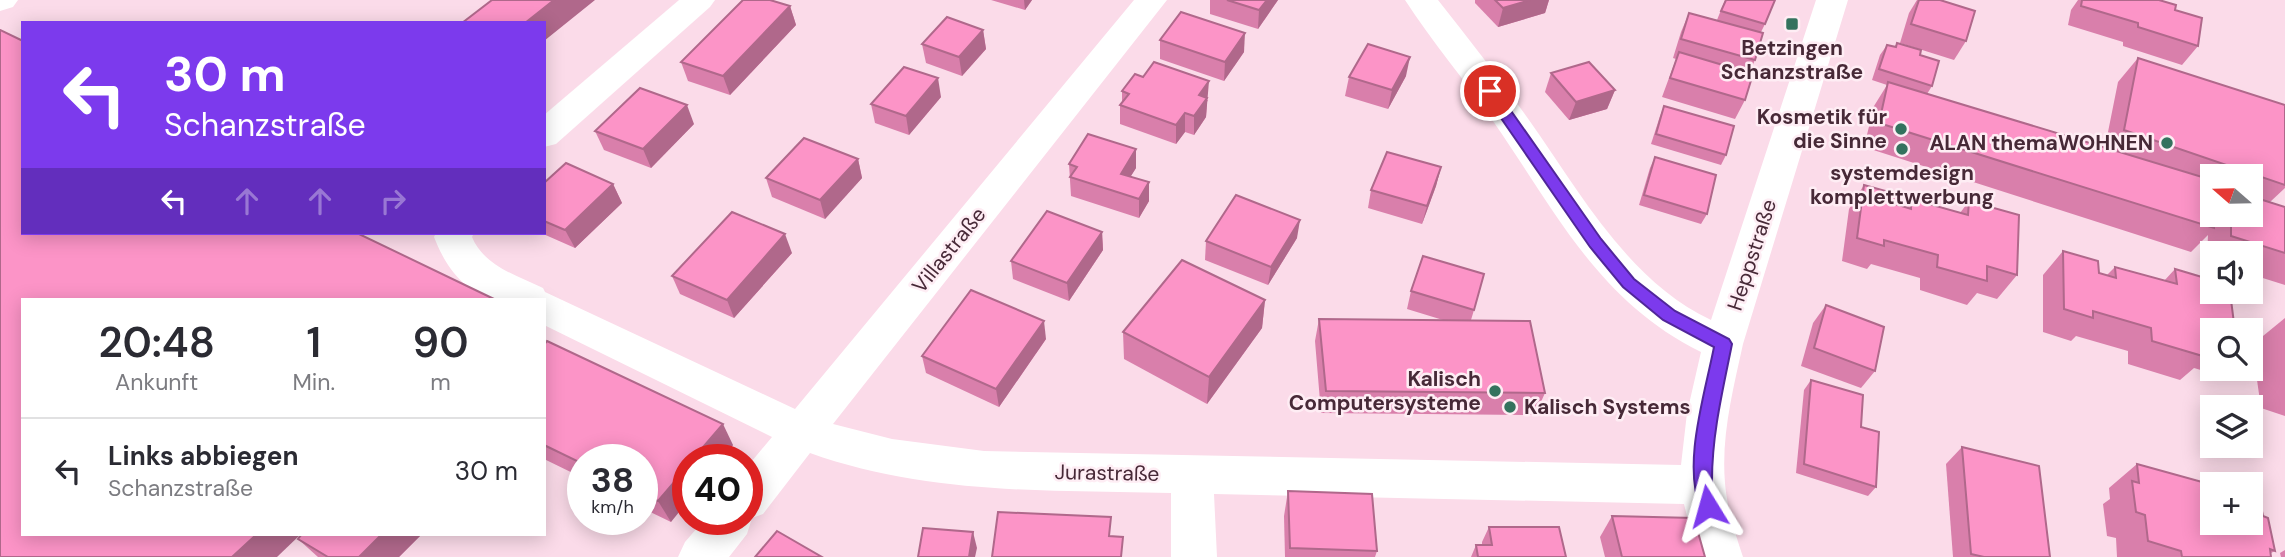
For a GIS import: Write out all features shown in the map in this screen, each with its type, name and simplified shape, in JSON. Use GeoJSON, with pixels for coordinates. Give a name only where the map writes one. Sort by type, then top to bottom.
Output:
{"type":"FeatureCollection","features":[{"type":"Feature","properties":{"kind":"street"},"geometry":{"type":"LineString","coordinates":[[546,133],[699,0]]}},
{"type":"Feature","properties":{"kind":"street","name":"Villastraße"},"geometry":{"type":"LineString","coordinates":[[763,481],[1151,0]]}},
{"type":"Feature","properties":{"kind":"street"},"geometry":{"type":"LineString","coordinates":[[1421,0],[1503,110],[1612,265],[1645,299],[1693,330],[1723,344]]}},
{"type":"Feature","properties":{"kind":"street","name":"Heppstraße"},"geometry":{"type":"LineString","coordinates":[[1720,557],[1703,485],[1704,444],[1723,344],[1832,0]]}},
{"type":"Feature","properties":{"kind":"street"},"geometry":{"type":"LineString","coordinates":[[454,235],[462,259],[484,277],[527,298]]}},
{"type":"Feature","properties":{"kind":"street","name":"Jurastraße"},"geometry":{"type":"LineString","coordinates":[[546,308],[803,432],[847,448],[932,466],[984,470],[1703,485]]}},
{"type":"Feature","properties":{"kind":"street"},"geometry":{"type":"LineString","coordinates":[[1192,474],[1194,557]]}},
{"type":"Feature","properties":{"kind":"street"},"geometry":{"type":"LineString","coordinates":[[701,557],[719,535]]}},
{"type":"Feature","properties":{"kind":"building"},"geometry":{"type":"Polygon","coordinates":[[[492,0],[554,0],[528,21],[465,21],[492,0]]]}},
{"type":"Feature","properties":{"kind":"building"},"geometry":{"type":"Polygon","coordinates":[[[743,0],[770,0],[790,6],[723,76],[681,62],[743,0]]]}},
{"type":"Feature","properties":{"kind":"building"},"geometry":{"type":"Polygon","coordinates":[[[1227,0],[1267,0],[1259,10],[1227,0]]]}},
{"type":"Feature","properties":{"kind":"building"},"geometry":{"type":"Polygon","coordinates":[[[1495,0],[1530,0],[1503,8],[1495,0]]]}},
{"type":"Feature","properties":{"kind":"building"},"geometry":{"type":"Polygon","coordinates":[[[1726,0],[1775,0],[1765,24],[1721,11],[1726,0]]]}},
{"type":"Feature","properties":{"kind":"building"},"geometry":{"type":"Polygon","coordinates":[[[1919,0],[1940,0],[1975,11],[1966,41],[1911,24],[1919,0]]]}},
{"type":"Feature","properties":{"kind":"building"},"geometry":{"type":"Polygon","coordinates":[[[2082,0],[2159,0],[2176,5],[2175,10],[2202,18],[2198,46],[2138,27],[2138,23],[2081,6],[2082,0]]]}},
{"type":"Feature","properties":{"kind":"building"},"geometry":{"type":"Polygon","coordinates":[[[1181,12],[1245,33],[1225,62],[1160,40],[1181,12]]]}},
{"type":"Feature","properties":{"kind":"building"},"geometry":{"type":"Polygon","coordinates":[[[1689,13],[1763,33],[1755,60],[1681,39],[1689,13]]]}},
{"type":"Feature","properties":{"kind":"building"},"geometry":{"type":"Polygon","coordinates":[[[947,17],[983,30],[959,57],[922,44],[947,17]]]}},
{"type":"Feature","properties":{"kind":"building"},"geometry":{"type":"Polygon","coordinates":[[[0,30],[21,40],[21,235],[361,235],[492,298],[21,298],[21,536],[255,536],[232,557],[0,557],[0,30]]]}},
{"type":"Feature","properties":{"kind":"building"},"geometry":{"type":"Polygon","coordinates":[[[1897,43],[1921,50],[1920,55],[1939,61],[1932,86],[1879,69],[1887,45],[1896,47],[1897,43]]]}},
{"type":"Feature","properties":{"kind":"building"},"geometry":{"type":"Polygon","coordinates":[[[1368,44],[1410,57],[1392,90],[1349,77],[1368,44]]]}},
{"type":"Feature","properties":{"kind":"building"},"geometry":{"type":"Polygon","coordinates":[[[1679,52],[1753,74],[1745,100],[1670,78],[1679,52]]]}},
{"type":"Feature","properties":{"kind":"building"},"geometry":{"type":"Polygon","coordinates":[[[2138,58],[2285,105],[2285,185],[2263,177],[2263,164],[2224,164],[2124,130],[2138,58]]]}},
{"type":"Feature","properties":{"kind":"building"},"geometry":{"type":"Polygon","coordinates":[[[1154,62],[1209,81],[1199,95],[1207,98],[1194,116],[1185,113],[1176,125],[1120,105],[1129,94],[1122,91],[1135,74],[1143,77],[1154,62]]]}},
{"type":"Feature","properties":{"kind":"building"},"geometry":{"type":"Polygon","coordinates":[[[1589,62],[1615,90],[1576,102],[1551,73],[1589,62]]]}},
{"type":"Feature","properties":{"kind":"building"},"geometry":{"type":"Polygon","coordinates":[[[904,67],[938,78],[906,116],[871,104],[904,67]]]}},
{"type":"Feature","properties":{"kind":"building"},"geometry":{"type":"Polygon","coordinates":[[[1888,82],[2200,176],[2200,224],[1879,123],[1888,82]]]}},
{"type":"Feature","properties":{"kind":"building"},"geometry":{"type":"Polygon","coordinates":[[[640,88],[687,105],[643,149],[595,131],[640,88]]]}},
{"type":"Feature","properties":{"kind":"building"},"geometry":{"type":"Polygon","coordinates":[[[1664,106],[1734,126],[1726,155],[1656,134],[1664,106]]]}},
{"type":"Feature","properties":{"kind":"building"},"geometry":{"type":"Polygon","coordinates":[[[1088,134],[1136,149],[1121,174],[1149,182],[1139,199],[1070,177],[1077,167],[1069,164],[1088,134]]]}},
{"type":"Feature","properties":{"kind":"building"},"geometry":{"type":"Polygon","coordinates":[[[804,138],[858,159],[820,200],[766,178],[804,138]]]}},
{"type":"Feature","properties":{"kind":"building"},"geometry":{"type":"Polygon","coordinates":[[[1387,152],[1441,167],[1427,206],[1371,190],[1387,152]]]}},
{"type":"Feature","properties":{"kind":"building"},"geometry":{"type":"Polygon","coordinates":[[[1655,157],[1716,175],[1707,214],[1644,195],[1655,157]]]}},
{"type":"Feature","properties":{"kind":"building"},"geometry":{"type":"Polygon","coordinates":[[[566,163],[613,184],[565,230],[546,222],[546,181],[566,163]]]}},
{"type":"Feature","properties":{"kind":"building"},"geometry":{"type":"Polygon","coordinates":[[[1864,185],[1896,194],[1895,204],[1911,209],[1911,199],[1968,215],[1969,201],[2019,215],[2017,275],[1987,266],[1987,281],[1937,267],[1938,255],[1884,240],[1884,246],[1857,238],[1864,185]]]}},
{"type":"Feature","properties":{"kind":"building"},"geometry":{"type":"Polygon","coordinates":[[[1236,195],[1300,220],[1271,267],[1206,241],[1236,195]]]}},
{"type":"Feature","properties":{"kind":"building"},"geometry":{"type":"Polygon","coordinates":[[[2263,200],[2285,207],[2285,253],[2263,246],[2263,241],[2247,241],[2231,236],[2231,228],[2263,228],[2263,200]]]}},
{"type":"Feature","properties":{"kind":"building"},"geometry":{"type":"Polygon","coordinates":[[[1047,211],[1102,232],[1067,283],[1011,261],[1047,211]]]}},
{"type":"Feature","properties":{"kind":"building"},"geometry":{"type":"Polygon","coordinates":[[[732,212],[785,234],[727,300],[672,276],[732,212]]]}},
{"type":"Feature","properties":{"kind":"building"},"geometry":{"type":"Polygon","coordinates":[[[2063,251],[2098,261],[2099,273],[2116,278],[2115,267],[2177,284],[2175,269],[2200,276],[2200,304],[2232,304],[2233,318],[2200,318],[2200,355],[2152,341],[2151,328],[2093,311],[2093,318],[2064,309],[2063,251]]]}},
{"type":"Feature","properties":{"kind":"building"},"geometry":{"type":"Polygon","coordinates":[[[1423,256],[1484,274],[1474,310],[1411,291],[1423,256]]]}},
{"type":"Feature","properties":{"kind":"building"},"geometry":{"type":"Polygon","coordinates":[[[1182,260],[1265,300],[1209,377],[1123,332],[1182,260]]]}},
{"type":"Feature","properties":{"kind":"building"},"geometry":{"type":"Polygon","coordinates":[[[971,290],[1044,321],[996,389],[922,356],[971,290]]]}},
{"type":"Feature","properties":{"kind":"building"},"geometry":{"type":"Polygon","coordinates":[[[1826,305],[1884,327],[1875,371],[1814,348],[1826,305]]]}},
{"type":"Feature","properties":{"kind":"building"},"geometry":{"type":"Polygon","coordinates":[[[1319,319],[1530,321],[1545,393],[1326,391],[1319,319]]]}},
{"type":"Feature","properties":{"kind":"building"},"geometry":{"type":"Polygon","coordinates":[[[547,341],[723,424],[706,444],[672,444],[672,485],[658,501],[658,444],[567,444],[567,456],[546,446],[547,341]]]}},
{"type":"Feature","properties":{"kind":"building"},"geometry":{"type":"Polygon","coordinates":[[[1811,380],[1863,395],[1861,427],[1879,432],[1876,487],[1804,464],[1811,380]]]}},
{"type":"Feature","properties":{"kind":"building"},"geometry":{"type":"Polygon","coordinates":[[[1962,447],[2039,466],[2050,557],[1984,557],[1971,554],[1962,447]]]}},
{"type":"Feature","properties":{"kind":"building"},"geometry":{"type":"Polygon","coordinates":[[[2137,464],[2200,481],[2200,535],[2263,535],[2263,516],[2268,518],[2275,551],[2270,549],[2271,557],[2182,557],[2181,551],[2148,541],[2145,515],[2136,512],[2132,481],[2139,483],[2137,464]]]}},
{"type":"Feature","properties":{"kind":"building"},"geometry":{"type":"Polygon","coordinates":[[[1288,491],[1372,494],[1377,551],[1290,548],[1288,491]]]}},
{"type":"Feature","properties":{"kind":"building"},"geometry":{"type":"Polygon","coordinates":[[[998,512],[1111,517],[1109,536],[1123,537],[1121,557],[992,557],[998,512]]]}},
{"type":"Feature","properties":{"kind":"building"},"geometry":{"type":"Polygon","coordinates":[[[1612,516],[1694,518],[1705,557],[1622,557],[1612,516]]]}},
{"type":"Feature","properties":{"kind":"building"},"geometry":{"type":"Polygon","coordinates":[[[1489,527],[1559,527],[1566,557],[1478,557],[1476,545],[1492,545],[1489,527]]]}},
{"type":"Feature","properties":{"kind":"building"},"geometry":{"type":"Polygon","coordinates":[[[923,528],[973,532],[969,557],[918,557],[923,528]]]}},
{"type":"Feature","properties":{"kind":"building"},"geometry":{"type":"Polygon","coordinates":[[[777,531],[822,557],[755,557],[777,531]]]}},
{"type":"Feature","properties":{"kind":"building"},"geometry":{"type":"Polygon","coordinates":[[[300,536],[380,536],[359,557],[328,557],[298,539],[300,536]]]}},
{"type":"Feature","properties":{"kind":"place","name":"Betzingen Schanzstraße"},"geometry":{"type":"Point","coordinates":[1792,24]}},
{"type":"Feature","properties":{"kind":"place","name":"Kosmetik für die Sinne"},"geometry":{"type":"Point","coordinates":[1901,129]}},
{"type":"Feature","properties":{"kind":"place","name":"ALAN themaWOHNEN"},"geometry":{"type":"Point","coordinates":[2167,143]}},
{"type":"Feature","properties":{"kind":"place","name":"systemdesign komplettwerbung"},"geometry":{"type":"Point","coordinates":[1902,149]}},
{"type":"Feature","properties":{"kind":"place","name":"Kalisch Computersysteme"},"geometry":{"type":"Point","coordinates":[1495,391]}},
{"type":"Feature","properties":{"kind":"place","name":"Kalisch Systems"},"geometry":{"type":"Point","coordinates":[1510,407]}},
{"type":"Feature","properties":{"kind":"route"},"geometry":{"type":"LineString","coordinates":[[1490,91],[1612,265],[1645,299],[1693,330],[1723,344],[1704,444],[1703,485],[1708,506]]}}]}
